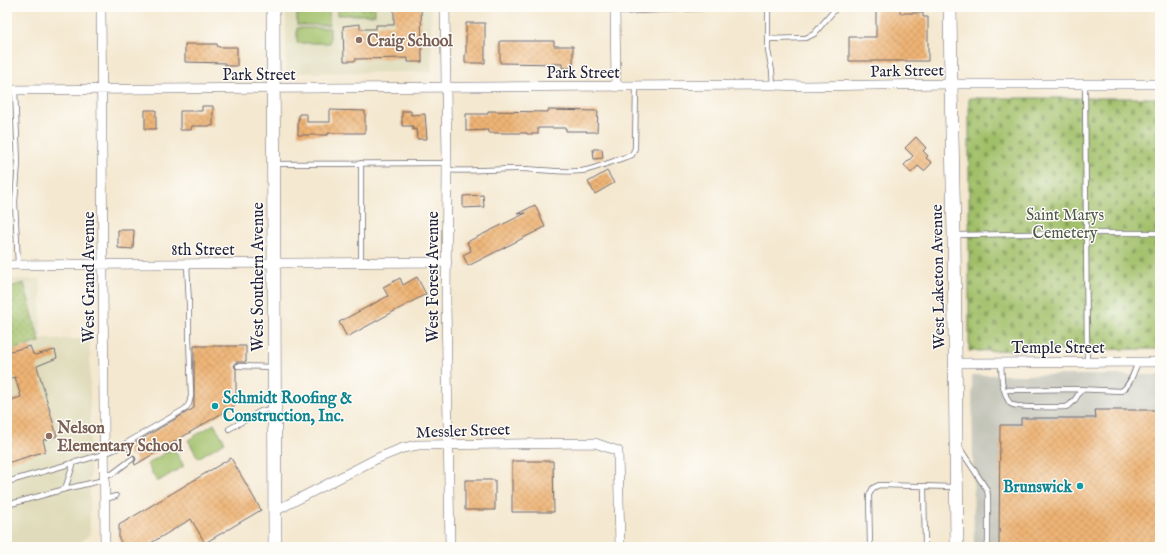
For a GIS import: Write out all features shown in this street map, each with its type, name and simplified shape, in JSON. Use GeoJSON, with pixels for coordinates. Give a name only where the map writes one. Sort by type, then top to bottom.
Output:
{"type":"FeatureCollection","features":[{"type":"Feature","properties":{"kind":"street","name":"West Grand Avenue"},"geometry":{"type":"LineString","coordinates":[[102,7],[105,547]]}},
{"type":"Feature","properties":{"kind":"street","name":"West Southern Avenue"},"geometry":{"type":"LineString","coordinates":[[273,7],[275,547]]}},
{"type":"Feature","properties":{"kind":"street","name":"West Forest Avenue"},"geometry":{"type":"LineString","coordinates":[[445,7],[447,87],[450,547]]}},
{"type":"Feature","properties":{"kind":"street","name":"West Laketon Avenue"},"geometry":{"type":"LineString","coordinates":[[950,7],[957,547]]}},
{"type":"Feature","properties":{"kind":"street"},"geometry":{"type":"LineString","coordinates":[[615,9],[616,87]]}},
{"type":"Feature","properties":{"kind":"street","name":"Park Street"},"geometry":{"type":"LineString","coordinates":[[11,90],[1160,84]]}},
{"type":"Feature","properties":{"kind":"street","name":"8th Street"},"geometry":{"type":"LineString","coordinates":[[7,265],[447,262]]}},
{"type":"Feature","properties":{"kind":"street","name":"Temple Street"},"geometry":{"type":"LineString","coordinates":[[955,363],[1160,362]]}},
{"type":"Feature","properties":{"kind":"street","name":"Messler Street"},"geometry":{"type":"LineString","coordinates":[[275,511],[378,458],[403,448],[418,445],[449,444],[595,443],[618,451],[620,547]]}},
{"type":"Feature","properties":{"kind":"lane"},"geometry":{"type":"LineString","coordinates":[[768,7],[768,51],[773,85]]}},
{"type":"Feature","properties":{"kind":"lane"},"geometry":{"type":"LineString","coordinates":[[768,39],[806,38],[814,34],[837,7]]}},
{"type":"Feature","properties":{"kind":"lane"},"geometry":{"type":"LineString","coordinates":[[615,9],[706,8]]}},
{"type":"Feature","properties":{"kind":"lane"},"geometry":{"type":"LineString","coordinates":[[1085,84],[1087,362]]}},
{"type":"Feature","properties":{"kind":"lane"},"geometry":{"type":"LineString","coordinates":[[274,164],[361,163],[447,166],[474,171],[518,169],[582,171],[632,155],[636,148],[636,87]]}},
{"type":"Feature","properties":{"kind":"lane"},"geometry":{"type":"LineString","coordinates":[[11,90],[18,163],[15,202],[18,265]]}},
{"type":"Feature","properties":{"kind":"lane"},"geometry":{"type":"LineString","coordinates":[[361,163],[361,262]]}},
{"type":"Feature","properties":{"kind":"lane"},"geometry":{"type":"LineString","coordinates":[[954,235],[1160,233]]}},
{"type":"Feature","properties":{"kind":"lane"},"geometry":{"type":"LineString","coordinates":[[7,482],[104,454],[116,449],[185,409],[189,404],[191,396],[187,264]]}},
{"type":"Feature","properties":{"kind":"lane"},"geometry":{"type":"LineString","coordinates":[[1000,362],[1004,390],[1008,401],[1012,405],[1020,407],[1066,407],[1070,405],[1081,390]]}},
{"type":"Feature","properties":{"kind":"lane"},"geometry":{"type":"LineString","coordinates":[[1004,390],[1121,391],[1129,382],[1138,362]]}},
{"type":"Feature","properties":{"kind":"lane"},"geometry":{"type":"LineString","coordinates":[[238,366],[275,367]]}},
{"type":"Feature","properties":{"kind":"lane"},"geometry":{"type":"LineString","coordinates":[[229,429],[261,411],[275,408]]}},
{"type":"Feature","properties":{"kind":"lane"},"geometry":{"type":"LineString","coordinates":[[956,442],[987,490],[987,547]]}},
{"type":"Feature","properties":{"kind":"lane"},"geometry":{"type":"LineString","coordinates":[[7,505],[104,477],[112,474],[132,459]]}},
{"type":"Feature","properties":{"kind":"lane"},"geometry":{"type":"LineString","coordinates":[[65,489],[74,462]]}},
{"type":"Feature","properties":{"kind":"lane"},"geometry":{"type":"LineString","coordinates":[[870,547],[869,495],[873,488],[878,485],[956,487]]}},
{"type":"Feature","properties":{"kind":"lane"},"geometry":{"type":"LineString","coordinates":[[924,486],[925,547]]}},
{"type":"Feature","properties":{"kind":"lane"},"geometry":{"type":"LineString","coordinates":[[105,500],[116,496]]}},
{"type":"Feature","properties":{"kind":"shaded area","name":"Craig School"},"geometry":{"type":"Polygon","coordinates":[[[286,7],[431,7],[432,72],[286,73],[286,7]]]}},
{"type":"Feature","properties":{"kind":"shaded area","name":"Nelson Elementary School"},"geometry":{"type":"Polygon","coordinates":[[[7,279],[41,279],[41,339],[90,339],[90,534],[75,547],[7,547],[7,279]]]}},
{"type":"Feature","properties":{"kind":"shaded area","name":"Brunswick"},"geometry":{"type":"Polygon","coordinates":[[[972,375],[1160,375],[1160,547],[974,547],[972,375]]]}},
{"type":"Feature","properties":{"kind":"green space"},"geometry":{"type":"Polygon","coordinates":[[[338,7],[375,7],[375,15],[338,15],[338,7]]]}},
{"type":"Feature","properties":{"kind":"green space"},"geometry":{"type":"Polygon","coordinates":[[[297,9],[329,9],[329,25],[297,25],[297,9]]]}},
{"type":"Feature","properties":{"kind":"green space"},"geometry":{"type":"Polygon","coordinates":[[[297,28],[330,28],[330,43],[297,43],[297,28]]]}},
{"type":"Feature","properties":{"kind":"green space","name":"Saint Marys Cemetery"},"geometry":{"type":"Polygon","coordinates":[[[969,98],[1160,98],[1160,349],[969,351],[969,98]]]}},
{"type":"Feature","properties":{"kind":"green space"},"geometry":{"type":"Polygon","coordinates":[[[24,283],[40,342],[7,351],[7,288],[24,283]]]}},
{"type":"Feature","properties":{"kind":"green space"},"geometry":{"type":"Polygon","coordinates":[[[214,424],[225,442],[198,458],[188,440],[214,424]]]}},
{"type":"Feature","properties":{"kind":"green space"},"geometry":{"type":"Polygon","coordinates":[[[173,448],[184,466],[157,482],[147,464],[173,448]]]}},
{"type":"Feature","properties":{"kind":"building"},"geometry":{"type":"Polygon","coordinates":[[[394,7],[421,7],[422,62],[408,62],[408,58],[355,59],[355,61],[344,61],[343,26],[360,24],[360,29],[376,29],[376,25],[394,25],[394,7]]]}},
{"type":"Feature","properties":{"kind":"building"},"geometry":{"type":"Polygon","coordinates":[[[876,7],[900,7],[900,13],[923,13],[923,17],[928,17],[928,61],[849,61],[849,37],[876,37],[876,7]]]}},
{"type":"Feature","properties":{"kind":"building"},"geometry":{"type":"Polygon","coordinates":[[[466,23],[485,23],[485,63],[465,63],[466,23]]]}},
{"type":"Feature","properties":{"kind":"building"},"geometry":{"type":"Polygon","coordinates":[[[500,41],[554,41],[554,46],[573,46],[573,68],[562,68],[562,64],[500,63],[500,41]]]}},
{"type":"Feature","properties":{"kind":"building"},"geometry":{"type":"Polygon","coordinates":[[[185,44],[217,44],[218,47],[237,47],[237,66],[225,66],[225,63],[185,62],[185,44]]]}},
{"type":"Feature","properties":{"kind":"building"},"geometry":{"type":"Polygon","coordinates":[[[202,106],[213,106],[213,126],[192,126],[191,130],[180,130],[180,111],[202,111],[202,106]]]}},
{"type":"Feature","properties":{"kind":"building"},"geometry":{"type":"Polygon","coordinates":[[[145,110],[156,110],[156,129],[145,129],[145,110]]]}},
{"type":"Feature","properties":{"kind":"building"},"geometry":{"type":"Polygon","coordinates":[[[330,110],[365,111],[365,133],[298,135],[299,114],[307,114],[307,122],[330,122],[330,110]]]}},
{"type":"Feature","properties":{"kind":"building"},"geometry":{"type":"Polygon","coordinates":[[[548,110],[598,111],[597,132],[566,131],[566,128],[538,128],[538,134],[488,133],[488,130],[466,131],[466,114],[488,114],[488,111],[548,112],[548,110]]]}},
{"type":"Feature","properties":{"kind":"building"},"geometry":{"type":"Polygon","coordinates":[[[402,111],[411,111],[411,115],[425,114],[427,139],[417,139],[416,129],[413,130],[413,126],[402,126],[402,111]]]}},
{"type":"Feature","properties":{"kind":"building"},"geometry":{"type":"Polygon","coordinates":[[[916,137],[926,148],[923,151],[928,156],[926,158],[932,163],[924,171],[918,166],[911,173],[904,165],[913,156],[905,148],[916,137]]]}},
{"type":"Feature","properties":{"kind":"building"},"geometry":{"type":"Polygon","coordinates":[[[593,149],[602,149],[603,158],[594,159],[593,149]]]}},
{"type":"Feature","properties":{"kind":"building"},"geometry":{"type":"Polygon","coordinates":[[[607,171],[614,183],[595,194],[588,182],[607,171]]]}},
{"type":"Feature","properties":{"kind":"building"},"geometry":{"type":"Polygon","coordinates":[[[483,195],[484,207],[463,208],[463,196],[483,195]]]}},
{"type":"Feature","properties":{"kind":"building"},"geometry":{"type":"Polygon","coordinates":[[[535,205],[545,227],[468,266],[463,255],[471,251],[467,242],[526,213],[517,214],[535,205]]]}},
{"type":"Feature","properties":{"kind":"building"},"geometry":{"type":"Polygon","coordinates":[[[118,230],[134,230],[133,249],[118,248],[118,230]]]}},
{"type":"Feature","properties":{"kind":"building"},"geometry":{"type":"Polygon","coordinates":[[[417,277],[426,294],[347,337],[339,322],[388,296],[383,287],[400,278],[403,285],[417,277]]]}},
{"type":"Feature","properties":{"kind":"building"},"geometry":{"type":"Polygon","coordinates":[[[30,346],[33,354],[35,355],[55,350],[57,358],[37,366],[57,436],[43,440],[46,451],[7,463],[7,401],[21,397],[15,377],[7,379],[7,352],[30,346]]]}},
{"type":"Feature","properties":{"kind":"building","name":"Schmidt Roofing & Construction, Inc."},"geometry":{"type":"Polygon","coordinates":[[[194,346],[246,346],[246,362],[236,362],[234,366],[236,369],[236,405],[135,465],[135,457],[133,455],[130,456],[126,448],[194,408],[194,346]]]}},
{"type":"Feature","properties":{"kind":"building","name":"Brunswick"},"geometry":{"type":"Polygon","coordinates":[[[1095,410],[1160,410],[1160,547],[999,547],[1000,425],[1021,425],[1021,418],[1096,418],[1095,410]]]}},
{"type":"Feature","properties":{"kind":"building"},"geometry":{"type":"Polygon","coordinates":[[[231,458],[261,510],[205,543],[191,519],[151,543],[153,547],[124,547],[119,539],[119,525],[231,458]]]}},
{"type":"Feature","properties":{"kind":"building"},"geometry":{"type":"Polygon","coordinates":[[[512,461],[553,461],[554,512],[512,512],[512,461]]]}},
{"type":"Feature","properties":{"kind":"building"},"geometry":{"type":"Polygon","coordinates":[[[465,480],[495,480],[495,510],[465,510],[465,480]]]}},
{"type":"Feature","properties":{"kind":"place","name":"Craig School"},"geometry":{"type":"Point","coordinates":[359,40]}},
{"type":"Feature","properties":{"kind":"place","name":"Schmidt Roofing & Construction, Inc."},"geometry":{"type":"Point","coordinates":[215,406]}},
{"type":"Feature","properties":{"kind":"place","name":"Nelson Elementary School"},"geometry":{"type":"Point","coordinates":[49,436]}},
{"type":"Feature","properties":{"kind":"place","name":"Brunswick"},"geometry":{"type":"Point","coordinates":[1080,486]}}]}
